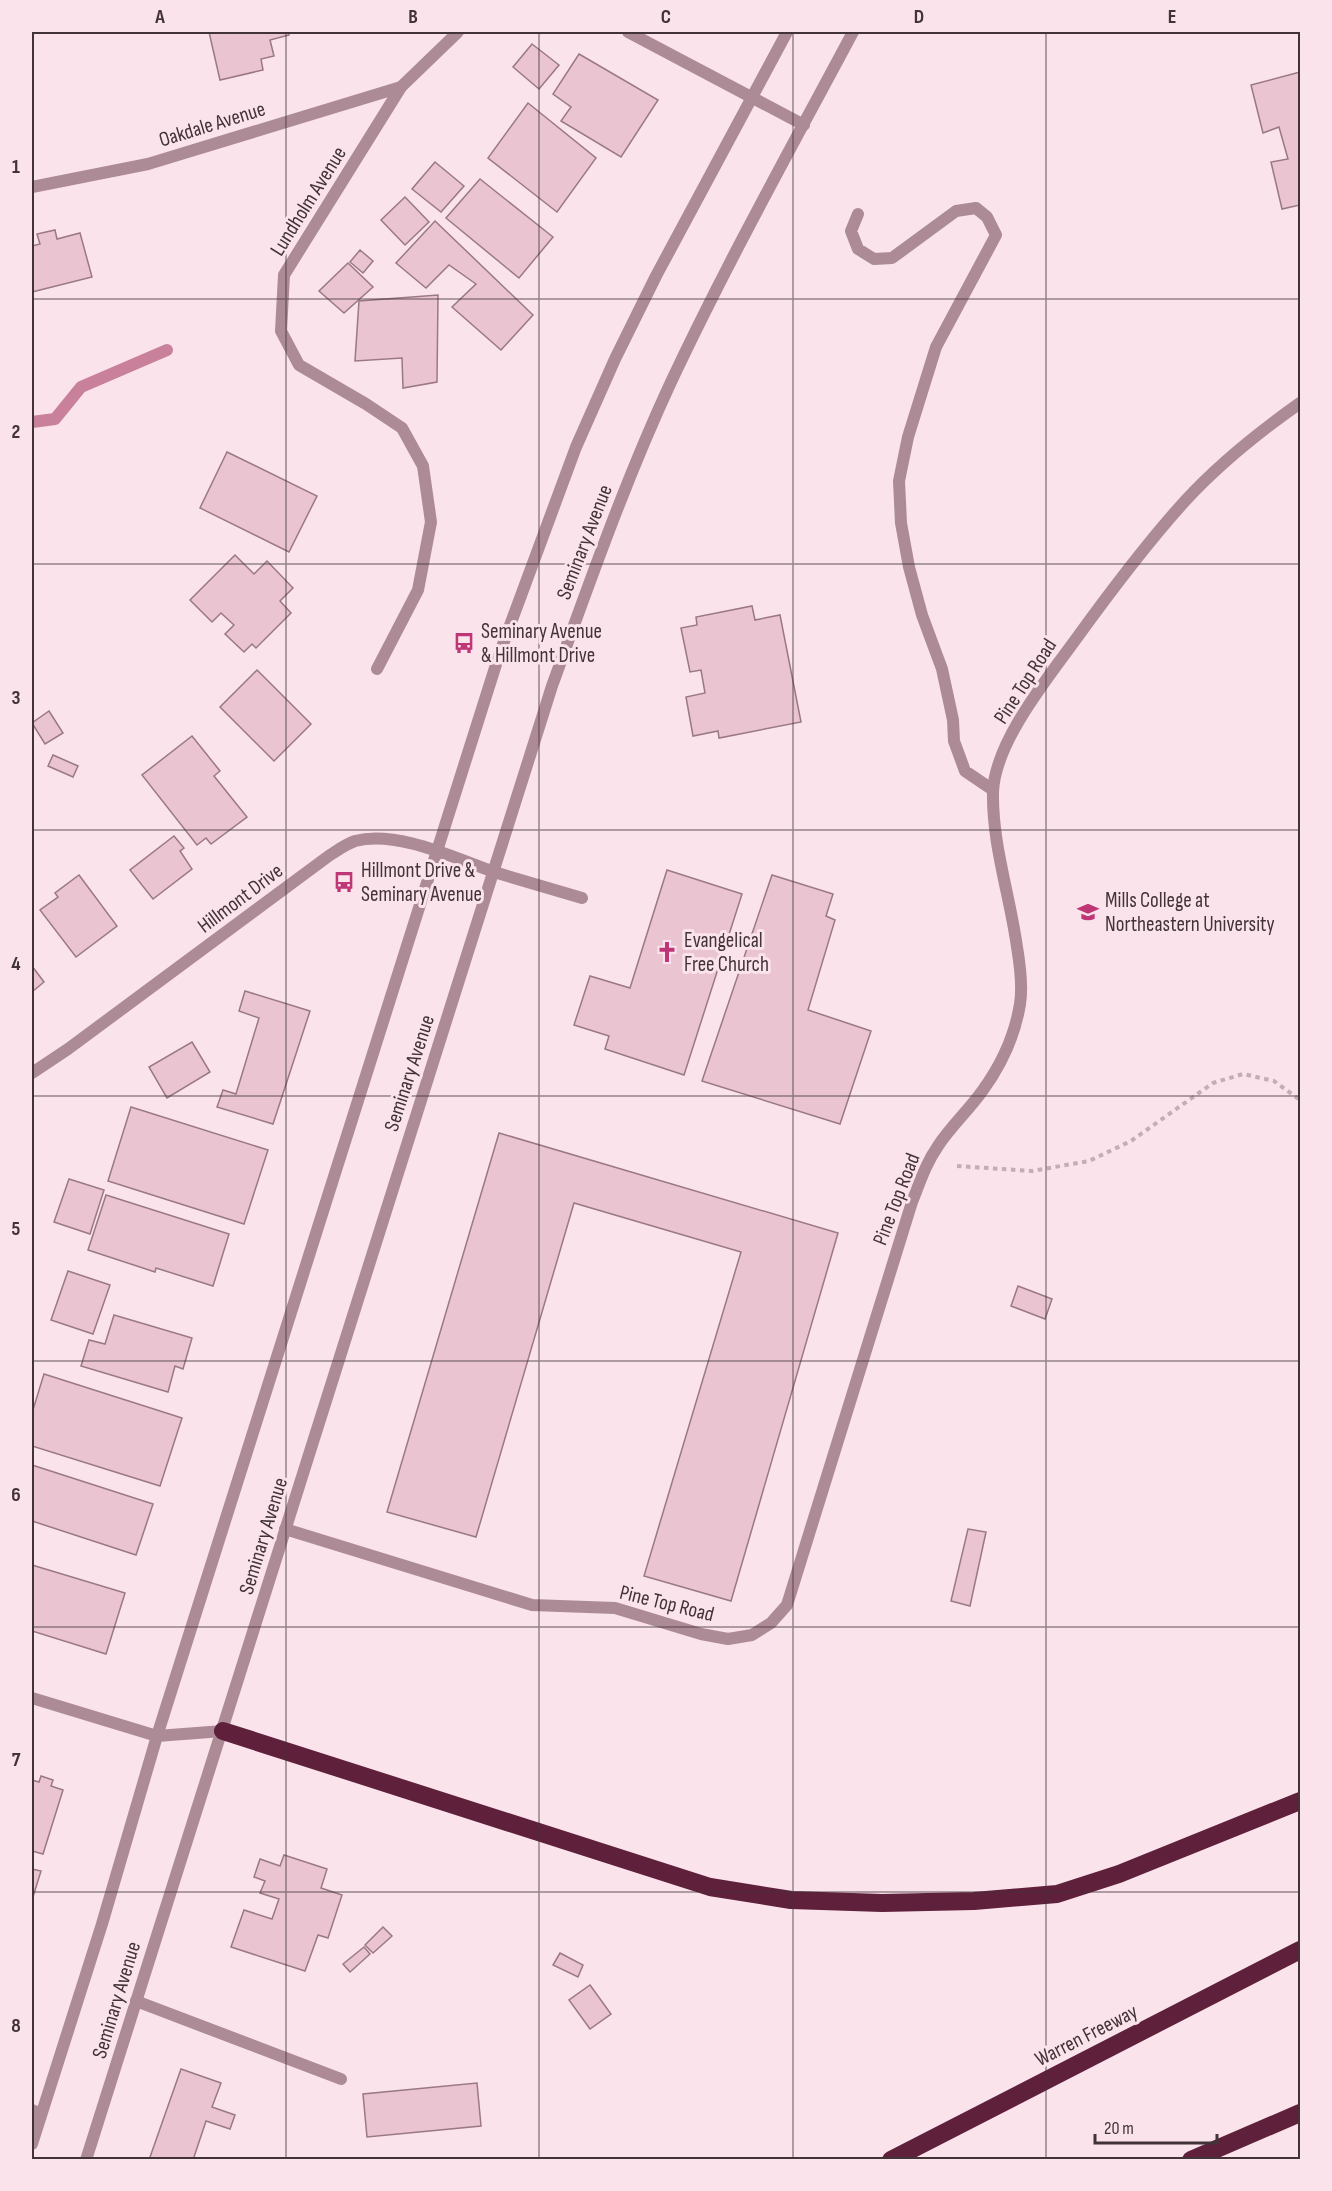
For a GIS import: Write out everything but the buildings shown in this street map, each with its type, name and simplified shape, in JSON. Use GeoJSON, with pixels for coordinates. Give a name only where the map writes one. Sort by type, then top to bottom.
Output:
{"type":"FeatureCollection","features":[{"type":"Feature","properties":{"kind":"highway"},"geometry":{"type":"LineString","coordinates":[[223,1731],[710,1887],[791,1900],[882,1903],[974,1901],[1058,1894],[1119,1874],[1300,1801]]}},
{"type":"Feature","properties":{"kind":"highway","name":"Warren Freeway"},"geometry":{"type":"LineString","coordinates":[[891,2160],[1300,1950]]}},
{"type":"Feature","properties":{"kind":"highway"},"geometry":{"type":"LineString","coordinates":[[1191,2160],[1300,2113]]}},
{"type":"Feature","properties":{"kind":"street","name":"Lundholm Avenue"},"geometry":{"type":"LineString","coordinates":[[377,669],[418,590],[431,522],[423,466],[402,428],[299,365],[281,331],[284,275],[401,87],[458,32]]}},
{"type":"Feature","properties":{"kind":"street"},"geometry":{"type":"LineString","coordinates":[[628,32],[804,124]]}},
{"type":"Feature","properties":{"kind":"street","name":"Seminary Avenue"},"geometry":{"type":"LineString","coordinates":[[32,2144],[36,2112],[102,1924],[157,1736],[499,655],[576,447],[615,358],[656,276],[787,32]]}},
{"type":"Feature","properties":{"kind":"street","name":"Seminary Avenue"},"geometry":{"type":"LineString","coordinates":[[86,2160],[552,686],[633,471],[670,383],[853,32]]}},
{"type":"Feature","properties":{"kind":"street","name":"Oakdale Avenue"},"geometry":{"type":"LineString","coordinates":[[32,187],[148,164],[401,87]]}},
{"type":"Feature","properties":{"kind":"street"},"geometry":{"type":"LineString","coordinates":[[858,214],[851,231],[858,249],[874,260],[892,258],[956,211],[976,208],[987,217],[996,235],[936,347],[908,437],[899,481],[901,523],[909,567],[922,615],[942,669],[953,720],[954,741],[965,771],[993,790]]}},
{"type":"Feature","properties":{"kind":"street","name":"Pine Top Road"},"geometry":{"type":"LineString","coordinates":[[285,1529],[532,1605],[615,1608],[701,1634],[728,1639],[752,1635],[771,1623],[787,1605],[912,1202],[927,1164],[939,1145],[983,1090],[1001,1061],[1014,1030],[1021,1002],[1020,967],[995,826],[993,790],[1000,763],[1024,710],[1118,581],[1185,500],[1226,461],[1300,403]]}},
{"type":"Feature","properties":{"kind":"street","name":"Hillmont Drive"},"geometry":{"type":"LineString","coordinates":[[32,1074],[330,855],[352,842],[375,838],[385,839],[436,852],[582,898]]}},
{"type":"Feature","properties":{"kind":"street"},"geometry":{"type":"LineString","coordinates":[[32,1698],[157,1736],[223,1731]]}},
{"type":"Feature","properties":{"kind":"street"},"geometry":{"type":"LineString","coordinates":[[136,2001],[341,2079]]}},
{"type":"Feature","properties":{"kind":"path"},"geometry":{"type":"LineString","coordinates":[[927,1164],[1032,1171],[1089,1161],[1131,1141],[1214,1083],[1243,1074],[1274,1081],[1300,1100]]}},
{"type":"Feature","properties":{"kind":"waterway"},"geometry":{"type":"LineString","coordinates":[[32,422],[55,419],[81,387],[167,350]]}},
{"type":"Feature","properties":{"kind":"place","name":"Seminary Avenue & Hillmont Drive"},"geometry":{"type":"Point","coordinates":[464,643]}},
{"type":"Feature","properties":{"kind":"place","name":"Hillmont Drive & Seminary Avenue"},"geometry":{"type":"Point","coordinates":[344,882]}},
{"type":"Feature","properties":{"kind":"place","name":"Mills College at Northeastern University"},"geometry":{"type":"Point","coordinates":[1088,912]}},
{"type":"Feature","properties":{"kind":"place","name":"Evangelical Free Church"},"geometry":{"type":"Point","coordinates":[667,952]}}]}
